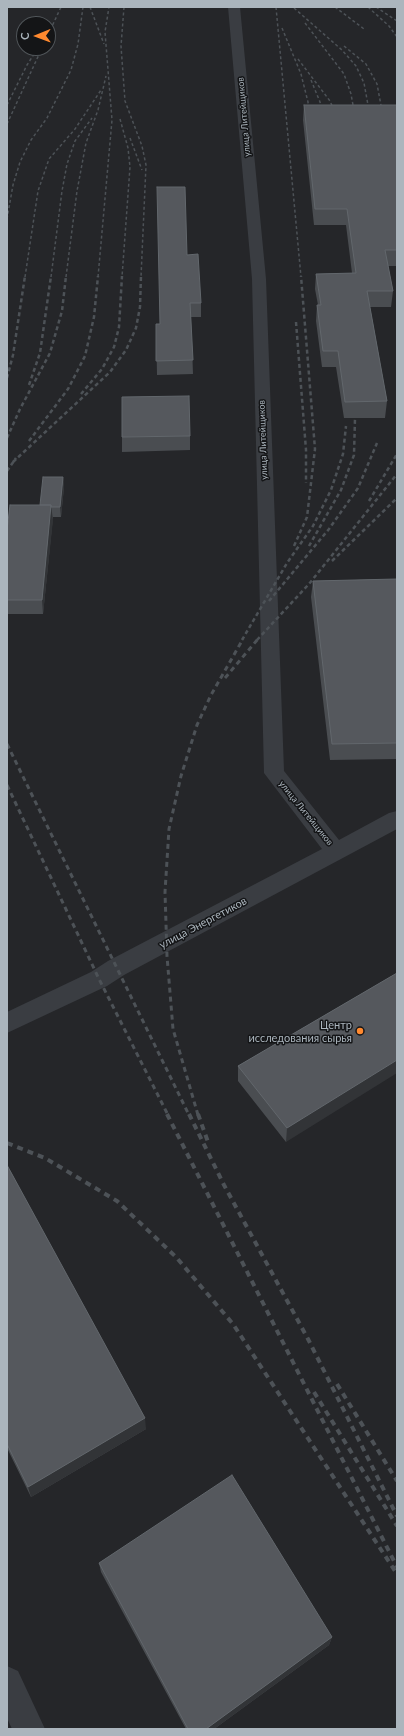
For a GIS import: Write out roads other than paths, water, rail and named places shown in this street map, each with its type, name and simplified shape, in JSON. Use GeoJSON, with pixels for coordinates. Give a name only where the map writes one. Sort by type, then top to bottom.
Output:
{"type":"FeatureCollection","features":[{"type":"Feature","properties":{"kind":"street","name":"улица Литейщиков"},"geometry":{"type":"LineString","coordinates":[[234,7],[259,279],[274,773],[337,852]]}},
{"type":"Feature","properties":{"kind":"street","name":"улица Энергетиков"},"geometry":{"type":"LineString","coordinates":[[7,1023],[99,979],[116,968],[397,819]]}},
{"type":"Feature","properties":{"kind":"street"},"geometry":{"type":"LineString","coordinates":[[7,1682],[29,1729]]}},
{"type":"Feature","properties":{"kind":"railway"},"geometry":{"type":"LineString","coordinates":[[56,18],[61,7]]}},
{"type":"Feature","properties":{"kind":"railway"},"geometry":{"type":"LineString","coordinates":[[7,219],[13,185],[20,162],[31,140],[47,118],[71,70],[78,44],[83,7]]}},
{"type":"Feature","properties":{"kind":"railway"},"geometry":{"type":"LineString","coordinates":[[90,7],[104,44]]}},
{"type":"Feature","properties":{"kind":"railway"},"geometry":{"type":"LineString","coordinates":[[98,277],[112,120],[105,32],[109,7]]}},
{"type":"Feature","properties":{"kind":"railway"},"geometry":{"type":"LineString","coordinates":[[124,7],[121,46],[125,101],[142,146],[146,165],[141,277]]}},
{"type":"Feature","properties":{"kind":"railway"},"geometry":{"type":"LineString","coordinates":[[276,7],[301,277]]}},
{"type":"Feature","properties":{"kind":"railway"},"geometry":{"type":"LineString","coordinates":[[335,7],[364,29]]}},
{"type":"Feature","properties":{"kind":"railway"},"geometry":{"type":"LineString","coordinates":[[368,7],[389,26],[397,37]]}},
{"type":"Feature","properties":{"kind":"railway"},"geometry":{"type":"LineString","coordinates":[[376,7],[397,21]]}},
{"type":"Feature","properties":{"kind":"railway"},"geometry":{"type":"LineString","coordinates":[[294,8],[342,50],[356,66],[364,83],[370,116]]}},
{"type":"Feature","properties":{"kind":"railway"},"geometry":{"type":"LineString","coordinates":[[305,23],[344,74],[351,94],[355,116]]}},
{"type":"Feature","properties":{"kind":"railway"},"geometry":{"type":"LineString","coordinates":[[282,28],[301,74],[308,102],[309,117]]}},
{"type":"Feature","properties":{"kind":"railway"},"geometry":{"type":"LineString","coordinates":[[344,46],[366,64],[377,84],[383,116]]}},
{"type":"Feature","properties":{"kind":"railway"},"geometry":{"type":"LineString","coordinates":[[7,105],[33,56]]}},
{"type":"Feature","properties":{"kind":"railway"},"geometry":{"type":"LineString","coordinates":[[7,124],[38,56]]}},
{"type":"Feature","properties":{"kind":"railway"},"geometry":{"type":"LineString","coordinates":[[298,59],[330,101],[336,115]]}},
{"type":"Feature","properties":{"kind":"railway"},"geometry":{"type":"LineString","coordinates":[[66,277],[77,191],[86,143],[98,110],[106,76]]}},
{"type":"Feature","properties":{"kind":"railway"},"geometry":{"type":"LineString","coordinates":[[311,80],[320,102],[323,116]]}},
{"type":"Feature","properties":{"kind":"railway"},"geometry":{"type":"LineString","coordinates":[[25,277],[38,191],[49,159],[75,129],[101,90]]}},
{"type":"Feature","properties":{"kind":"railway"},"geometry":{"type":"LineString","coordinates":[[51,277],[67,164],[75,141],[92,118]]}},
{"type":"Feature","properties":{"kind":"railway"},"geometry":{"type":"LineString","coordinates":[[120,119],[128,148],[130,167],[122,277]]}},
{"type":"Feature","properties":{"kind":"railway"},"geometry":{"type":"LineString","coordinates":[[130,138],[142,170]]}},
{"type":"Feature","properties":{"kind":"railway"},"geometry":{"type":"LineString","coordinates":[[7,378],[13,355],[25,276]]}},
{"type":"Feature","properties":{"kind":"railway"},"geometry":{"type":"LineString","coordinates":[[29,385],[40,353],[51,276]]}},
{"type":"Feature","properties":{"kind":"railway"},"geometry":{"type":"LineString","coordinates":[[7,438],[20,409],[50,353],[62,311],[66,276]]}},
{"type":"Feature","properties":{"kind":"railway"},"geometry":{"type":"LineString","coordinates":[[29,441],[68,389],[85,356],[94,317],[98,276]]}},
{"type":"Feature","properties":{"kind":"railway"},"geometry":{"type":"LineString","coordinates":[[81,394],[102,369],[114,347],[119,327],[122,276]]}},
{"type":"Feature","properties":{"kind":"railway"},"geometry":{"type":"LineString","coordinates":[[14,461],[110,372],[126,350],[136,328],[140,307],[141,276]]}},
{"type":"Feature","properties":{"kind":"railway"},"geometry":{"type":"LineString","coordinates":[[294,546],[307,517],[315,449],[301,276]]}},
{"type":"Feature","properties":{"kind":"railway"},"geometry":{"type":"LineString","coordinates":[[296,322],[306,450],[306,483]]}},
{"type":"Feature","properties":{"kind":"railway"},"geometry":{"type":"LineString","coordinates":[[309,546],[341,490],[354,455],[355,418]]}},
{"type":"Feature","properties":{"kind":"railway"},"geometry":{"type":"LineString","coordinates":[[242,640],[287,563],[313,526],[331,490],[343,454],[346,426]]}},
{"type":"Feature","properties":{"kind":"railway"},"geometry":{"type":"LineString","coordinates":[[269,601],[329,529],[358,488],[377,443]]}},
{"type":"Feature","properties":{"kind":"railway"},"geometry":{"type":"LineString","coordinates":[[369,501],[397,454]]}},
{"type":"Feature","properties":{"kind":"railway"},"geometry":{"type":"LineString","coordinates":[[14,461],[16,458]]}},
{"type":"Feature","properties":{"kind":"railway"},"geometry":{"type":"LineString","coordinates":[[7,471],[14,461]]}},
{"type":"Feature","properties":{"kind":"railway"},"geometry":{"type":"LineString","coordinates":[[257,640],[309,584],[397,474]]}},
{"type":"Feature","properties":{"kind":"railway"},"geometry":{"type":"LineString","coordinates":[[332,561],[397,498]]}},
{"type":"Feature","properties":{"kind":"railway"},"geometry":{"type":"LineString","coordinates":[[198,1115],[173,1029],[167,956],[165,892],[169,829],[181,776],[197,725],[211,695],[243,639]]}},
{"type":"Feature","properties":{"kind":"railway"},"geometry":{"type":"LineString","coordinates":[[225,678],[258,639]]}},
{"type":"Feature","properties":{"kind":"railway"},"geometry":{"type":"LineString","coordinates":[[7,744],[189,1115]]}},
{"type":"Feature","properties":{"kind":"railway"},"geometry":{"type":"LineString","coordinates":[[7,785],[99,979],[168,1115]]}},
{"type":"Feature","properties":{"kind":"railway"},"geometry":{"type":"LineString","coordinates":[[167,1114],[397,1567]]}},
{"type":"Feature","properties":{"kind":"railway"},"geometry":{"type":"LineString","coordinates":[[189,1114],[224,1185],[308,1339],[397,1516]]}},
{"type":"Feature","properties":{"kind":"railway"},"geometry":{"type":"LineString","coordinates":[[198,1114],[208,1142]]}},
{"type":"Feature","properties":{"kind":"railway"},"geometry":{"type":"LineString","coordinates":[[7,1143],[45,1158],[117,1201],[176,1257],[233,1324],[397,1574]]}},
{"type":"Feature","properties":{"kind":"railway"},"geometry":{"type":"LineString","coordinates":[[337,1384],[397,1481]]}},
{"type":"Feature","properties":{"kind":"railway"},"geometry":{"type":"LineString","coordinates":[[314,1392],[397,1526]]}},
{"type":"Feature","properties":{"kind":"place","name":"Центр исследования сырья"},"geometry":{"type":"Point","coordinates":[360,1031]}}]}
